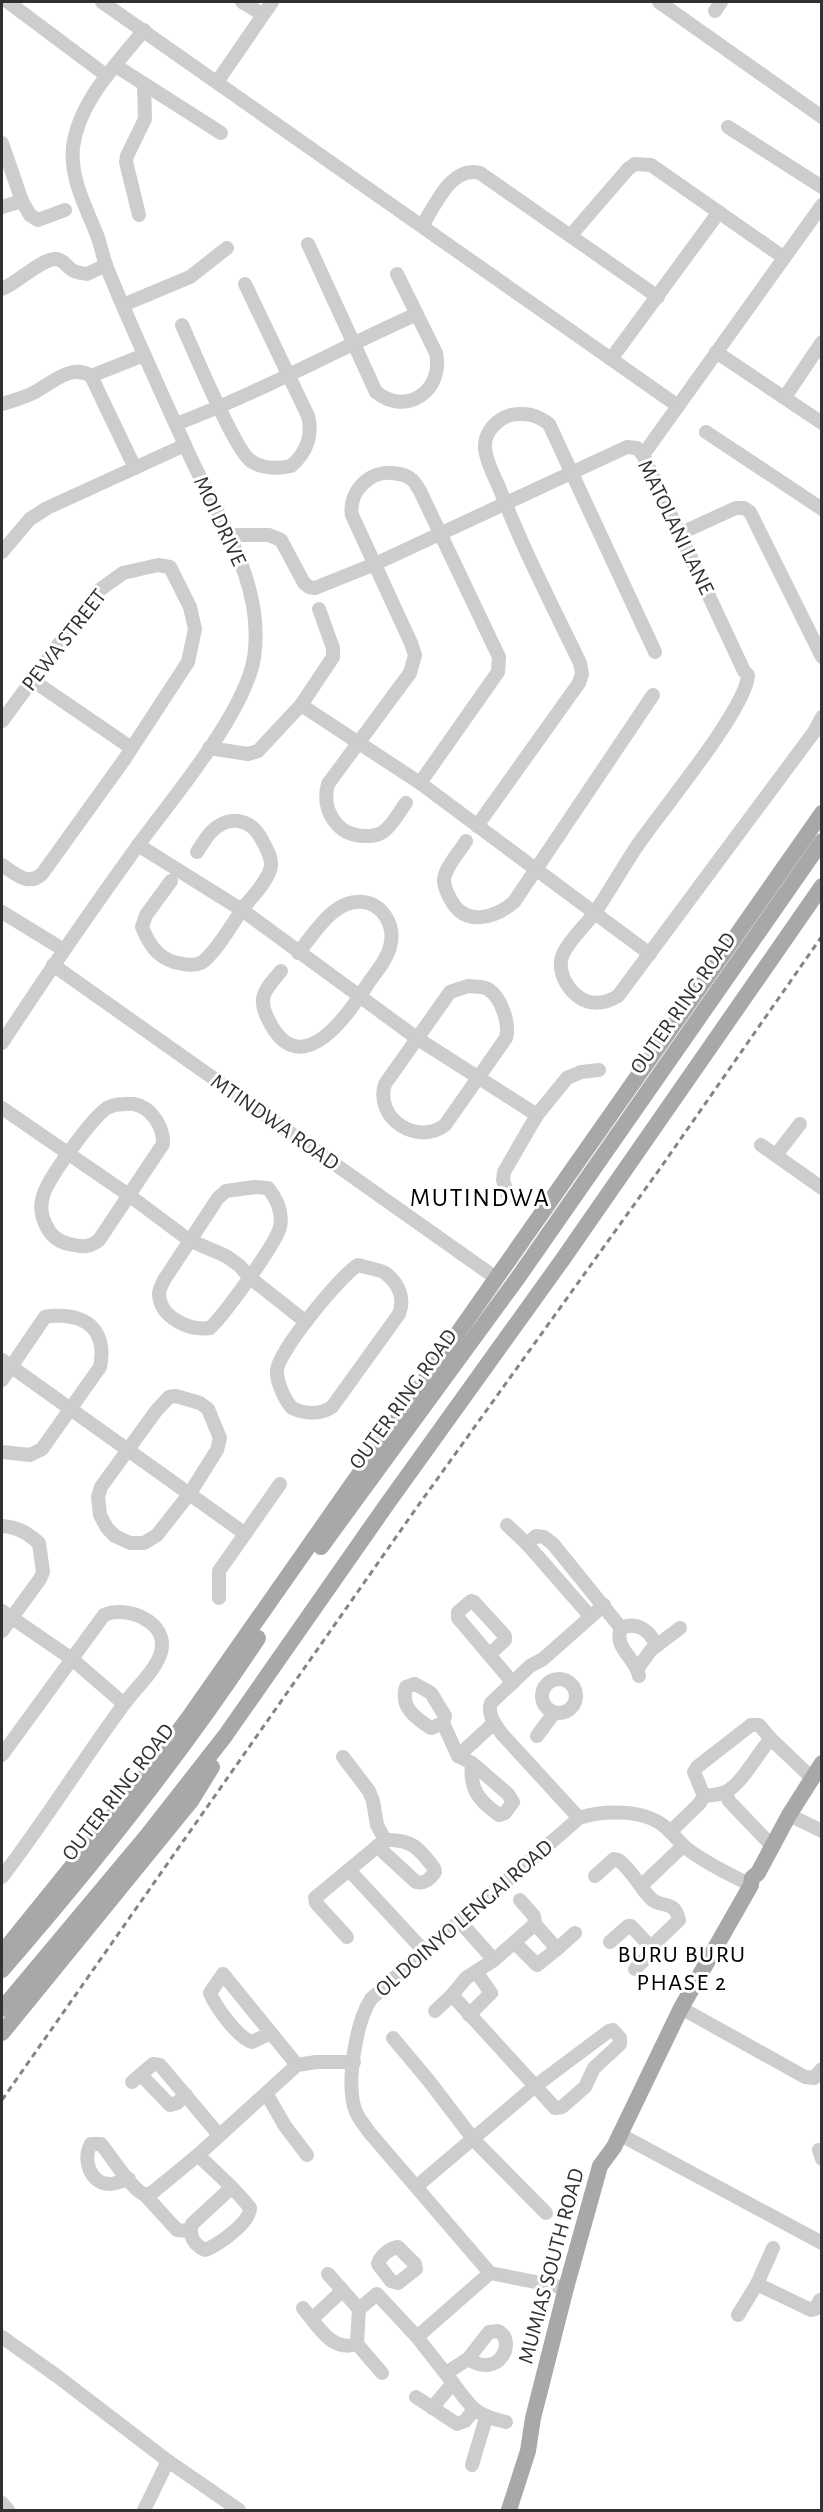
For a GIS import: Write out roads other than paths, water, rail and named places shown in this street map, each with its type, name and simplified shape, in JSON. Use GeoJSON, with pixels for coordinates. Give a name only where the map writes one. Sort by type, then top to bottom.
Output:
{"type":"FeatureCollection","features":[{"type":"Feature","properties":{"kind":"main road"},"geometry":{"type":"LineString","coordinates":[[2,1953],[139,1784],[189,1717],[822,813]]}},
{"type":"Feature","properties":{"kind":"main road","name":"OUTER RING ROAD"},"geometry":{"type":"LineString","coordinates":[[2,1970],[71,1890],[162,1774],[213,1704],[292,1586],[517,1279],[822,841]]}},
{"type":"Feature","properties":{"kind":"main road"},"geometry":{"type":"LineString","coordinates":[[2,2009],[146,1837],[225,1736],[384,1507],[563,1259],[822,886]]}},
{"type":"Feature","properties":{"kind":"main road"},"geometry":{"type":"LineString","coordinates":[[189,1717],[213,1704]]}},
{"type":"Feature","properties":{"kind":"main road"},"geometry":{"type":"LineString","coordinates":[[2,2033],[191,1801],[215,1761],[225,1736]]}},
{"type":"Feature","properties":{"kind":"main road","name":"MUMIAS SOUTH ROAD"},"geometry":{"type":"LineString","coordinates":[[509,2511],[528,2451],[533,2418],[600,2166],[619,2134],[681,2008],[789,1815],[822,1763]]}},
{"type":"Feature","properties":{"kind":"street"},"geometry":{"type":"LineString","coordinates":[[8,2],[112,71],[144,85],[221,132]]}},
{"type":"Feature","properties":{"kind":"street"},"geometry":{"type":"LineString","coordinates":[[102,2],[678,406]]}},
{"type":"Feature","properties":{"kind":"street"},"geometry":{"type":"LineString","coordinates":[[242,2],[262,15]]}},
{"type":"Feature","properties":{"kind":"street"},"geometry":{"type":"LineString","coordinates":[[217,82],[272,2]]}},
{"type":"Feature","properties":{"kind":"street"},"geometry":{"type":"LineString","coordinates":[[659,2],[822,117]]}},
{"type":"Feature","properties":{"kind":"street","name":"MOI DRIVE"},"geometry":{"type":"LineString","coordinates":[[2,1043],[64,950],[209,748],[246,688],[253,660],[256,632],[253,598],[229,535],[144,355],[106,265],[77,186],[73,163],[74,146],[80,123],[112,71],[144,30]]}},
{"type":"Feature","properties":{"kind":"street"},"geometry":{"type":"LineString","coordinates":[[138,215],[126,162],[145,119],[144,85]]}},
{"type":"Feature","properties":{"kind":"street"},"geometry":{"type":"LineString","coordinates":[[728,127],[822,187]]}},
{"type":"Feature","properties":{"kind":"street"},"geometry":{"type":"LineString","coordinates":[[2,142],[22,201],[30,215],[38,220],[65,210]]}},
{"type":"Feature","properties":{"kind":"street"},"geometry":{"type":"LineString","coordinates":[[571,235],[628,169],[643,163],[651,165],[783,257]]}},
{"type":"Feature","properties":{"kind":"street"},"geometry":{"type":"LineString","coordinates":[[422,226],[451,182],[464,172],[471,170],[480,173],[658,297]]}},
{"type":"Feature","properties":{"kind":"street"},"geometry":{"type":"LineString","coordinates":[[2,207],[22,201]]}},
{"type":"Feature","properties":{"kind":"street"},"geometry":{"type":"LineString","coordinates":[[643,455],[822,205]]}},
{"type":"Feature","properties":{"kind":"street"},"geometry":{"type":"LineString","coordinates":[[611,359],[719,212]]}},
{"type":"Feature","properties":{"kind":"street"},"geometry":{"type":"LineString","coordinates":[[308,244],[376,392],[383,398],[394,402],[418,399],[425,394],[439,367],[436,353],[397,274]]}},
{"type":"Feature","properties":{"kind":"street"},"geometry":{"type":"LineString","coordinates":[[123,305],[189,277],[227,248]]}},
{"type":"Feature","properties":{"kind":"street"},"geometry":{"type":"LineString","coordinates":[[2,289],[13,285],[51,259],[66,263],[71,270],[87,274],[106,265]]}},
{"type":"Feature","properties":{"kind":"street"},"geometry":{"type":"LineString","coordinates":[[182,326],[220,407],[250,461],[265,467],[291,466],[305,448],[311,435],[311,427],[245,284]]}},
{"type":"Feature","properties":{"kind":"street"},"geometry":{"type":"LineString","coordinates":[[176,424],[288,376],[354,342],[417,314]]}},
{"type":"Feature","properties":{"kind":"street"},"geometry":{"type":"LineString","coordinates":[[785,397],[822,342]]}},
{"type":"Feature","properties":{"kind":"street"},"geometry":{"type":"LineString","coordinates":[[716,352],[822,423]]}},
{"type":"Feature","properties":{"kind":"street"},"geometry":{"type":"LineString","coordinates":[[91,376],[144,355]]}},
{"type":"Feature","properties":{"kind":"street"},"geometry":{"type":"LineString","coordinates":[[2,404],[34,393],[50,382],[74,371],[83,371],[91,376],[135,468]]}},
{"type":"Feature","properties":{"kind":"street"},"geometry":{"type":"LineString","coordinates":[[477,826],[579,683],[582,674],[580,663],[505,503],[485,451],[485,438],[503,417],[518,413],[538,416],[549,424],[655,652]]}},
{"type":"Feature","properties":{"kind":"street"},"geometry":{"type":"LineString","coordinates":[[706,432],[822,509]]}},
{"type":"Feature","properties":{"kind":"street"},"geometry":{"type":"LineString","coordinates":[[2,552],[30,519],[47,508],[185,445]]}},
{"type":"Feature","properties":{"kind":"street","name":"MATOLANI LANE"},"geometry":{"type":"LineString","coordinates":[[229,535],[268,535],[281,540],[309,587],[315,588],[375,564],[571,471],[627,447],[637,448],[643,455],[744,671],[748,675],[746,689],[720,731],[637,845],[596,912]]}},
{"type":"Feature","properties":{"kind":"street"},"geometry":{"type":"LineString","coordinates":[[406,803],[390,824],[375,836],[354,836],[344,833],[336,824],[327,803],[326,794],[328,784],[415,663],[411,643],[352,515],[350,506],[367,479],[374,474],[385,472],[404,474],[411,478],[441,532],[499,657],[500,666],[495,678],[420,783]]}},
{"type":"Feature","properties":{"kind":"street"},"geometry":{"type":"LineString","coordinates":[[681,534],[736,508],[744,508],[750,512],[822,657]]}},
{"type":"Feature","properties":{"kind":"street","name":"PEWA STREET"},"geometry":{"type":"LineString","coordinates":[[2,722],[98,591],[123,573],[158,565],[170,567],[190,607],[195,629],[192,645],[188,662],[130,747]]}},
{"type":"Feature","properties":{"kind":"street"},"geometry":{"type":"LineString","coordinates":[[209,748],[248,754],[258,751],[302,705],[333,657],[333,648],[319,609]]}},
{"type":"Feature","properties":{"kind":"street"},"geometry":{"type":"LineString","coordinates":[[2,865],[29,881],[35,880],[42,874],[130,747],[32,680]]}},
{"type":"Feature","properties":{"kind":"street"},"geometry":{"type":"LineString","coordinates":[[466,841],[444,881],[455,907],[465,916],[490,916],[504,911],[514,902],[653,695]]}},
{"type":"Feature","properties":{"kind":"street"},"geometry":{"type":"LineString","coordinates":[[302,705],[420,783],[650,954]]}},
{"type":"Feature","properties":{"kind":"street"},"geometry":{"type":"LineString","coordinates":[[596,912],[562,955],[562,975],[575,994],[598,1004],[608,1002],[618,996],[814,732],[822,717]]}},
{"type":"Feature","properties":{"kind":"street"},"geometry":{"type":"LineString","coordinates":[[171,880],[146,915],[142,927],[154,951],[167,961],[185,965],[200,964],[242,910],[271,866],[269,853],[257,831],[250,824],[238,820],[220,825],[210,832],[197,852]]}},
{"type":"Feature","properties":{"kind":"street"},"geometry":{"type":"LineString","coordinates":[[138,845],[242,910],[359,998],[478,1079],[537,1115]]}},
{"type":"Feature","properties":{"kind":"street"},"geometry":{"type":"LineString","coordinates":[[281,971],[266,990],[262,999],[262,1010],[276,1034],[292,1045],[313,1044],[325,1039],[359,998],[391,945],[392,931],[384,914],[373,903],[356,902],[339,907],[298,953]]}},
{"type":"Feature","properties":{"kind":"street"},"geometry":{"type":"LineString","coordinates":[[2,912],[64,950]]}},
{"type":"Feature","properties":{"kind":"street","name":"MTINDWA ROAD"},"geometry":{"type":"LineString","coordinates":[[53,966],[496,1278]]}},
{"type":"Feature","properties":{"kind":"street"},"geometry":{"type":"LineString","coordinates":[[468,986],[484,987],[491,991],[507,1021],[508,1029],[506,1038],[478,1079],[445,1125],[432,1132],[400,1127],[384,1104],[385,1084],[450,992],[468,986]]}},
{"type":"Feature","properties":{"kind":"street"},"geometry":{"type":"LineString","coordinates":[[508,1196],[503,1179],[504,1172],[537,1115],[567,1077],[581,1072],[599,1070]]}},
{"type":"Feature","properties":{"kind":"street"},"geometry":{"type":"LineString","coordinates":[[117,1105],[142,1106],[152,1114],[163,1137],[163,1144],[130,1196],[93,1245],[87,1247],[59,1242],[50,1233],[43,1216],[41,1204],[44,1193],[69,1154],[98,1116],[107,1108],[117,1105]]}},
{"type":"Feature","properties":{"kind":"street"},"geometry":{"type":"LineString","coordinates":[[2,1108],[130,1196],[189,1240],[226,1256],[306,1322]]}},
{"type":"Feature","properties":{"kind":"street"},"geometry":{"type":"LineString","coordinates":[[776,1155],[800,1124]]}},
{"type":"Feature","properties":{"kind":"street"},"geometry":{"type":"LineString","coordinates":[[761,1145],[822,1188]]}},
{"type":"Feature","properties":{"kind":"street"},"geometry":{"type":"LineString","coordinates":[[255,1187],[268,1188],[278,1201],[280,1227],[276,1238],[249,1277],[210,1328],[199,1330],[178,1322],[163,1308],[159,1294],[164,1280],[218,1198],[226,1191],[255,1187]]}},
{"type":"Feature","properties":{"kind":"street"},"geometry":{"type":"LineString","coordinates":[[358,1265],[385,1272],[401,1295],[403,1304],[399,1314],[332,1407],[325,1411],[300,1412],[292,1408],[287,1403],[278,1380],[279,1363],[306,1322],[335,1285],[358,1265]]}},
{"type":"Feature","properties":{"kind":"street"},"geometry":{"type":"LineString","coordinates":[[2,1380],[6,1363],[45,1317],[51,1315],[74,1317],[87,1321],[94,1327],[103,1356],[100,1367],[71,1408],[37,1453],[30,1455],[2,1452]]}},
{"type":"Feature","properties":{"kind":"street"},"geometry":{"type":"LineString","coordinates":[[6,1363],[244,1533]]}},
{"type":"Feature","properties":{"kind":"street"},"geometry":{"type":"LineString","coordinates":[[176,1396],[200,1403],[208,1409],[220,1438],[217,1450],[190,1493],[151,1541],[130,1543],[116,1536],[107,1528],[100,1515],[98,1497],[101,1487],[127,1450],[169,1397],[176,1396]]}},
{"type":"Feature","properties":{"kind":"street"},"geometry":{"type":"LineString","coordinates":[[219,1598],[219,1571],[280,1484]]}},
{"type":"Feature","properties":{"kind":"street"},"geometry":{"type":"LineString","coordinates":[[507,1525],[527,1544],[590,1616]]}},
{"type":"Feature","properties":{"kind":"street"},"geometry":{"type":"LineString","coordinates":[[2,1526],[13,1527],[25,1532],[39,1543],[42,1566],[40,1579],[6,1614],[2,1631]]}},
{"type":"Feature","properties":{"kind":"street"},"geometry":{"type":"LineString","coordinates":[[527,1544],[536,1536],[544,1537],[553,1544],[621,1628]]}},
{"type":"Feature","properties":{"kind":"street"},"geometry":{"type":"LineString","coordinates":[[604,1605],[543,1659],[530,1666],[491,1703],[489,1710],[494,1723],[579,1818],[593,1813],[632,1814],[652,1818],[683,1846],[712,1867],[751,1885]]}},
{"type":"Feature","properties":{"kind":"street"},"geometry":{"type":"LineString","coordinates":[[2,1755],[104,1615],[112,1612],[126,1612],[143,1617],[152,1623],[161,1639],[161,1651],[157,1661],[2,1877]]}},
{"type":"Feature","properties":{"kind":"street"},"geometry":{"type":"LineString","coordinates":[[6,1614],[72,1659],[124,1704]]}},
{"type":"Feature","properties":{"kind":"street"},"geometry":{"type":"LineString","coordinates":[[621,1628],[629,1625],[644,1629],[651,1635],[656,1646]]}},
{"type":"Feature","properties":{"kind":"street"},"geometry":{"type":"LineString","coordinates":[[621,1628],[620,1644],[639,1673],[656,1646],[680,1628]]}},
{"type":"Feature","properties":{"kind":"street"},"geometry":{"type":"LineString","coordinates":[[489,1655],[513,1683]]}},
{"type":"Feature","properties":{"kind":"street"},"geometry":{"type":"LineString","coordinates":[[530,1666],[549,1683]]}},
{"type":"Feature","properties":{"kind":"street"},"geometry":{"type":"LineString","coordinates":[[537,1736],[554,1713],[568,1711],[572,1707],[576,1696],[571,1684],[560,1679],[549,1683],[543,1694],[545,1706],[554,1713]]}},
{"type":"Feature","properties":{"kind":"street"},"geometry":{"type":"LineString","coordinates":[[458,1756],[494,1723]]}},
{"type":"Feature","properties":{"kind":"street"},"geometry":{"type":"LineString","coordinates":[[443,1724],[458,1756],[472,1763]]}},
{"type":"Feature","properties":{"kind":"street"},"geometry":{"type":"LineString","coordinates":[[704,1796],[694,1772],[697,1767],[751,1725],[759,1725],[812,1778]]}},
{"type":"Feature","properties":{"kind":"street"},"geometry":{"type":"LineString","coordinates":[[704,1796],[726,1793],[743,1777],[758,1752],[771,1739]]}},
{"type":"Feature","properties":{"kind":"street"},"geometry":{"type":"LineString","coordinates":[[343,1757],[369,1791],[381,1843],[315,1898],[316,1903],[347,1937]]}},
{"type":"Feature","properties":{"kind":"street"},"geometry":{"type":"LineString","coordinates":[[726,1793],[729,1801],[772,1846]]}},
{"type":"Feature","properties":{"kind":"street"},"geometry":{"type":"LineString","coordinates":[[670,1832],[699,1804],[704,1796]]}},
{"type":"Feature","properties":{"kind":"street"},"geometry":{"type":"LineString","coordinates":[[789,1815],[822,1831]]}},
{"type":"Feature","properties":{"kind":"street","name":"OL DOINYO LENGAI ROAD"},"geometry":{"type":"LineString","coordinates":[[490,2273],[369,2132],[356,2111],[353,2093],[354,2062],[365,2008],[371,1999],[579,1818]]}},
{"type":"Feature","properties":{"kind":"street"},"geometry":{"type":"LineString","coordinates":[[642,1885],[683,1846]]}},
{"type":"Feature","properties":{"kind":"street"},"geometry":{"type":"LineString","coordinates":[[595,1876],[614,1860],[618,1860],[653,1900],[670,1905],[679,1920],[657,1943],[651,1945]]}},
{"type":"Feature","properties":{"kind":"street"},"geometry":{"type":"LineString","coordinates":[[349,1870],[424,1951]]}},
{"type":"Feature","properties":{"kind":"street"},"geometry":{"type":"LineString","coordinates":[[520,1900],[534,1916],[535,1924],[557,1949]]}},
{"type":"Feature","properties":{"kind":"street"},"geometry":{"type":"LineString","coordinates":[[461,1923],[494,1960]]}},
{"type":"Feature","properties":{"kind":"street"},"geometry":{"type":"LineString","coordinates":[[435,2011],[452,1995],[461,1982],[494,1960],[535,1924]]}},
{"type":"Feature","properties":{"kind":"street"},"geometry":{"type":"LineString","coordinates":[[610,1942],[628,1926],[631,1926],[651,1945],[653,1950],[635,1969]]}},
{"type":"Feature","properties":{"kind":"street"},"geometry":{"type":"LineString","coordinates":[[515,1943],[537,1965],[576,1933]]}},
{"type":"Feature","properties":{"kind":"street"},"geometry":{"type":"LineString","coordinates":[[469,2014],[490,1996],[489,1989],[477,1973]]}},
{"type":"Feature","properties":{"kind":"street"},"geometry":{"type":"LineString","coordinates":[[271,2032],[252,2042],[241,2036],[212,2001],[210,1993],[223,1974],[271,2032],[297,2065]]}},
{"type":"Feature","properties":{"kind":"street"},"geometry":{"type":"LineString","coordinates":[[417,2187],[534,2087],[609,2031],[613,2030],[620,2038],[618,2047],[594,2068],[585,2087],[559,2109],[552,2106],[534,2087],[452,1995]]}},
{"type":"Feature","properties":{"kind":"street"},"geometry":{"type":"LineString","coordinates":[[681,2008],[805,2077],[814,2078],[822,2069]]}},
{"type":"Feature","properties":{"kind":"street"},"geometry":{"type":"LineString","coordinates":[[393,2038],[474,2140],[546,2213]]}},
{"type":"Feature","properties":{"kind":"street"},"geometry":{"type":"LineString","coordinates":[[145,2195],[153,2192],[198,2155],[297,2065],[316,2062],[354,2062]]}},
{"type":"Feature","properties":{"kind":"street"},"geometry":{"type":"LineString","coordinates":[[186,2095],[177,2103],[170,2105],[137,2078],[157,2063],[165,2068],[219,2135]]}},
{"type":"Feature","properties":{"kind":"street"},"geometry":{"type":"LineString","coordinates":[[266,2093],[285,2127],[308,2155]]}},
{"type":"Feature","properties":{"kind":"street"},"geometry":{"type":"LineString","coordinates":[[619,2134],[822,2243]]}},
{"type":"Feature","properties":{"kind":"street"},"geometry":{"type":"LineString","coordinates":[[198,2155],[231,2188],[250,2208],[246,2220],[213,2247],[205,2250],[199,2247],[192,2238],[190,2231],[192,2224],[231,2188]]}},
{"type":"Feature","properties":{"kind":"street"},"geometry":{"type":"LineString","coordinates":[[129,2179],[138,2192],[145,2195],[177,2230],[190,2231]]}},
{"type":"Feature","properties":{"kind":"street"},"geometry":{"type":"LineString","coordinates":[[738,2315],[757,2284],[773,2248]]}},
{"type":"Feature","properties":{"kind":"street"},"geometry":{"type":"LineString","coordinates":[[417,2337],[490,2273],[566,2288]]}},
{"type":"Feature","properties":{"kind":"street"},"geometry":{"type":"LineString","coordinates":[[328,2274],[358,2309],[357,2344],[382,2373]]}},
{"type":"Feature","properties":{"kind":"street"},"geometry":{"type":"LineString","coordinates":[[358,2309],[391,2281]]}},
{"type":"Feature","properties":{"kind":"street"},"geometry":{"type":"LineString","coordinates":[[757,2284],[811,2310],[817,2307],[821,2298]]}},
{"type":"Feature","properties":{"kind":"street"},"geometry":{"type":"LineString","coordinates":[[342,2291],[308,2314],[334,2343],[348,2348],[357,2344]]}},
{"type":"Feature","properties":{"kind":"street"},"geometry":{"type":"LineString","coordinates":[[377,2294],[417,2337],[480,2414],[506,2422]]}},
{"type":"Feature","properties":{"kind":"street"},"geometry":{"type":"LineString","coordinates":[[2,2337],[239,2511]]}},
{"type":"Feature","properties":{"kind":"street"},"geometry":{"type":"LineString","coordinates":[[432,2408],[450,2378],[468,2360]]}},
{"type":"Feature","properties":{"kind":"street"},"geometry":{"type":"LineString","coordinates":[[416,2397],[457,2424],[480,2414]]}},
{"type":"Feature","properties":{"kind":"street"},"geometry":{"type":"LineString","coordinates":[[472,2465],[480,2414]]}},
{"type":"Feature","properties":{"kind":"street"},"geometry":{"type":"LineString","coordinates":[[144,2511],[168,2461]]}},
{"type":"Feature","properties":{"kind":"street"},"geometry":{"type":"LineString","coordinates":[[2,2503],[8,2511]]}},
{"type":"Feature","properties":{"kind":"railway"},"geometry":{"type":"LineString","coordinates":[[2,2100],[415,1510],[659,1170],[822,936]]}},
{"type":"Feature","properties":{"kind":"district","name":"MUTINDWA"},"geometry":{"type":"Point","coordinates":[480,1198]}},
{"type":"Feature","properties":{"kind":"district","name":"BURU BURU PHASE 2"},"geometry":{"type":"Point","coordinates":[682,1969]}}]}
